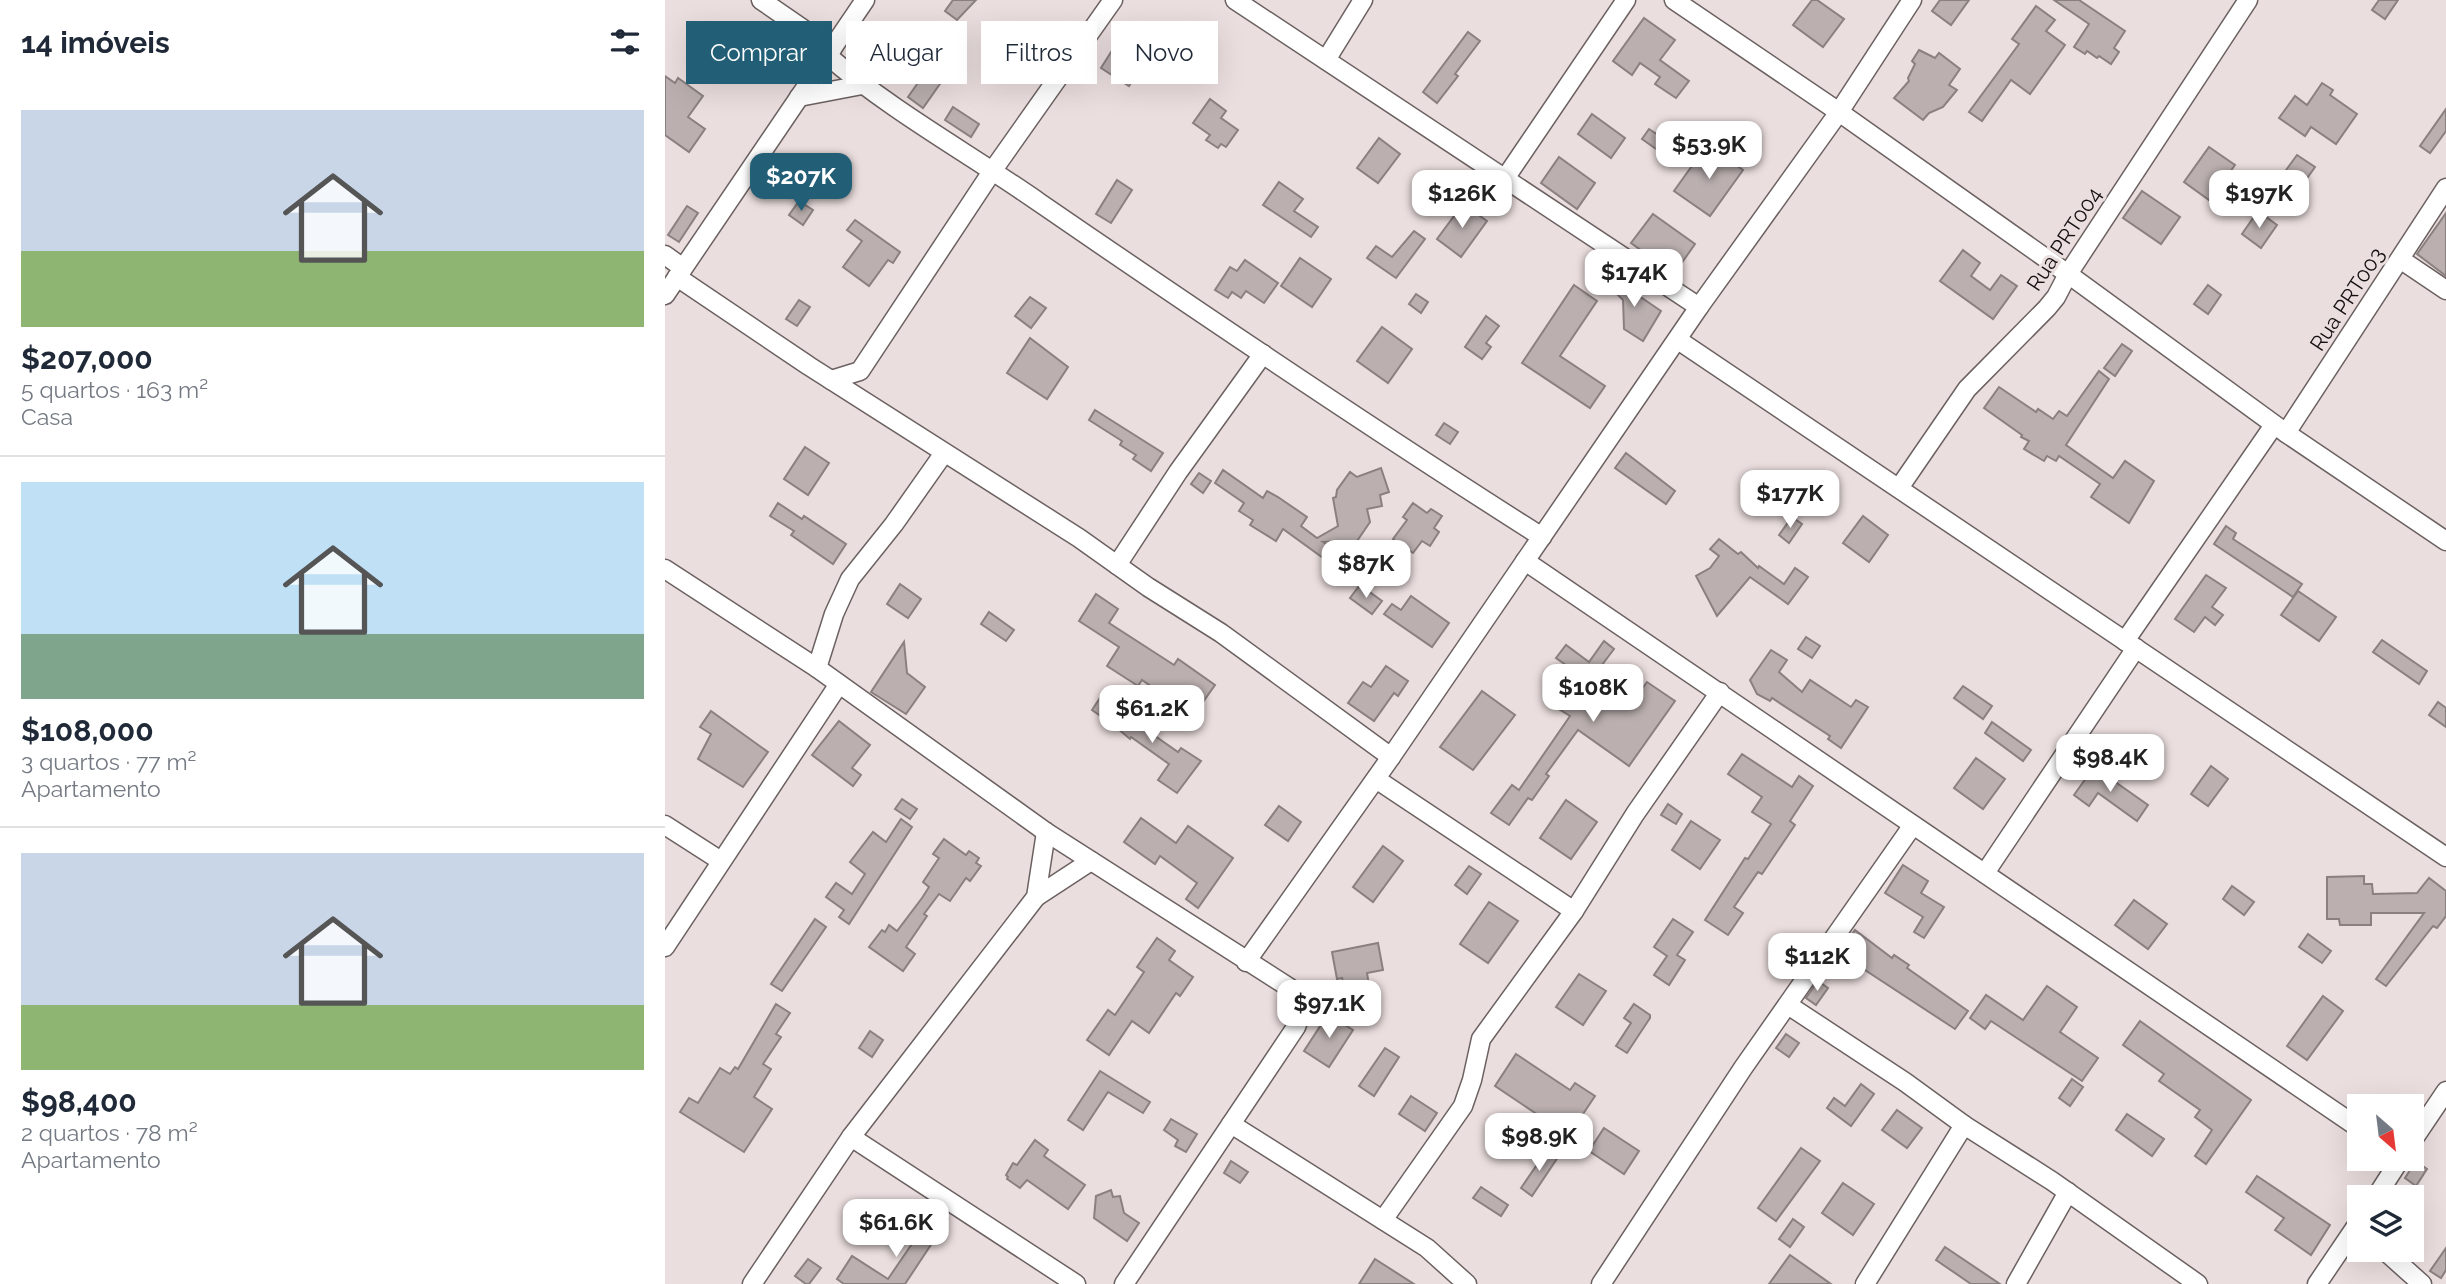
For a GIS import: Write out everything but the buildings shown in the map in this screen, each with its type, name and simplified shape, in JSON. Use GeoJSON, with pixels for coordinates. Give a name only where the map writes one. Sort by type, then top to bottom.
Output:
{"type":"FeatureCollection","features":[{"type":"Feature","properties":{"kind":"street"},"geometry":{"type":"LineString","coordinates":[[761,0],[789,21]]}},
{"type":"Feature","properties":{"kind":"street"},"geometry":{"type":"LineString","coordinates":[[832,49],[865,0]]}},
{"type":"Feature","properties":{"kind":"street"},"geometry":{"type":"LineString","coordinates":[[831,380],[860,372],[993,170],[1113,0]]}},
{"type":"Feature","properties":{"kind":"street"},"geometry":{"type":"LineString","coordinates":[[1235,0],[1699,307]]}},
{"type":"Feature","properties":{"kind":"street"},"geometry":{"type":"LineString","coordinates":[[1327,60],[1363,0]]}},
{"type":"Feature","properties":{"kind":"street"},"geometry":{"type":"LineString","coordinates":[[1504,180],[1626,0]]}},
{"type":"Feature","properties":{"kind":"street"},"geometry":{"type":"LineString","coordinates":[[1674,0],[1839,111],[2280,429],[2446,541]]}},
{"type":"Feature","properties":{"kind":"street"},"geometry":{"type":"LineString","coordinates":[[1246,962],[1391,757],[1699,307],[1839,111],[1912,0]]}},
{"type":"Feature","properties":{"kind":"street","name":"Rua PRT004"},"geometry":{"type":"LineString","coordinates":[[1899,488],[1967,389],[2056,297],[2068,274],[2248,0]]}},
{"type":"Feature","properties":{"kind":"street"},"geometry":{"type":"LineString","coordinates":[[832,54],[862,85],[993,170],[1354,416],[1542,537]]}},
{"type":"Feature","properties":{"kind":"street"},"geometry":{"type":"LineString","coordinates":[[665,295],[808,84]]}},
{"type":"Feature","properties":{"kind":"street"},"geometry":{"type":"LineString","coordinates":[[799,97],[862,85]]}},
{"type":"Feature","properties":{"kind":"street","name":"Rua PRT003"},"geometry":{"type":"LineString","coordinates":[[1985,873],[2130,644],[2400,259],[2446,188]]}},
{"type":"Feature","properties":{"kind":"street"},"geometry":{"type":"LineString","coordinates":[[665,256],[680,272],[831,380],[1221,633],[1391,757]]}},
{"type":"Feature","properties":{"kind":"street"},"geometry":{"type":"LineString","coordinates":[[2400,259],[2446,290]]}},
{"type":"Feature","properties":{"kind":"street"},"geometry":{"type":"LineString","coordinates":[[1678,340],[2446,857]]}},
{"type":"Feature","properties":{"kind":"street"},"geometry":{"type":"LineString","coordinates":[[1117,565],[1178,472],[1263,354]]}},
{"type":"Feature","properties":{"kind":"street"},"geometry":{"type":"LineString","coordinates":[[860,372],[867,401]]}},
{"type":"Feature","properties":{"kind":"street"},"geometry":{"type":"LineString","coordinates":[[817,668],[834,614],[850,579],[894,524],[944,453]]}},
{"type":"Feature","properties":{"kind":"street"},"geometry":{"type":"LineString","coordinates":[[1525,561],[2347,1120]]}},
{"type":"Feature","properties":{"kind":"street"},"geometry":{"type":"LineString","coordinates":[[665,569],[817,668],[1046,832],[1290,988],[1298,996],[1302,1006],[1296,1027],[1124,1284]]}},
{"type":"Feature","properties":{"kind":"street"},"geometry":{"type":"LineString","coordinates":[[665,947],[839,684]]}},
{"type":"Feature","properties":{"kind":"street"},"geometry":{"type":"LineString","coordinates":[[1383,1220],[1463,1106],[1481,1039],[1574,911],[1636,814],[1720,692]]}},
{"type":"Feature","properties":{"kind":"street"},"geometry":{"type":"LineString","coordinates":[[1375,779],[1574,911]]}},
{"type":"Feature","properties":{"kind":"street"},"geometry":{"type":"LineString","coordinates":[[665,825],[722,861]]}},
{"type":"Feature","properties":{"kind":"street"},"geometry":{"type":"LineString","coordinates":[[1601,1284],[1788,1005],[1913,825]]}},
{"type":"Feature","properties":{"kind":"street"},"geometry":{"type":"LineString","coordinates":[[1036,897],[1046,832]]}},
{"type":"Feature","properties":{"kind":"street"},"geometry":{"type":"LineString","coordinates":[[752,1284],[851,1137],[1036,897],[1091,861]]}},
{"type":"Feature","properties":{"kind":"street"},"geometry":{"type":"LineString","coordinates":[[1788,1005],[2068,1192],[2198,1284]]}},
{"type":"Feature","properties":{"kind":"street"},"geometry":{"type":"LineString","coordinates":[[2424,1124],[2446,1091]]}},
{"type":"Feature","properties":{"kind":"street"},"geometry":{"type":"LineString","coordinates":[[1231,1124],[1426,1248],[1467,1284]]}},
{"type":"Feature","properties":{"kind":"street"},"geometry":{"type":"LineString","coordinates":[[1865,1284],[1964,1125]]}},
{"type":"Feature","properties":{"kind":"street"},"geometry":{"type":"LineString","coordinates":[[851,1137],[1076,1284]]}},
{"type":"Feature","properties":{"kind":"street"},"geometry":{"type":"LineString","coordinates":[[2016,1284],[2068,1192]]}},
{"type":"Feature","properties":{"kind":"street"},"geometry":{"type":"LineString","coordinates":[[2318,1284],[2347,1243]]}},
{"type":"Feature","properties":{"kind":"street"},"geometry":{"type":"LineString","coordinates":[[2397,1262],[2422,1284]]}}]}
